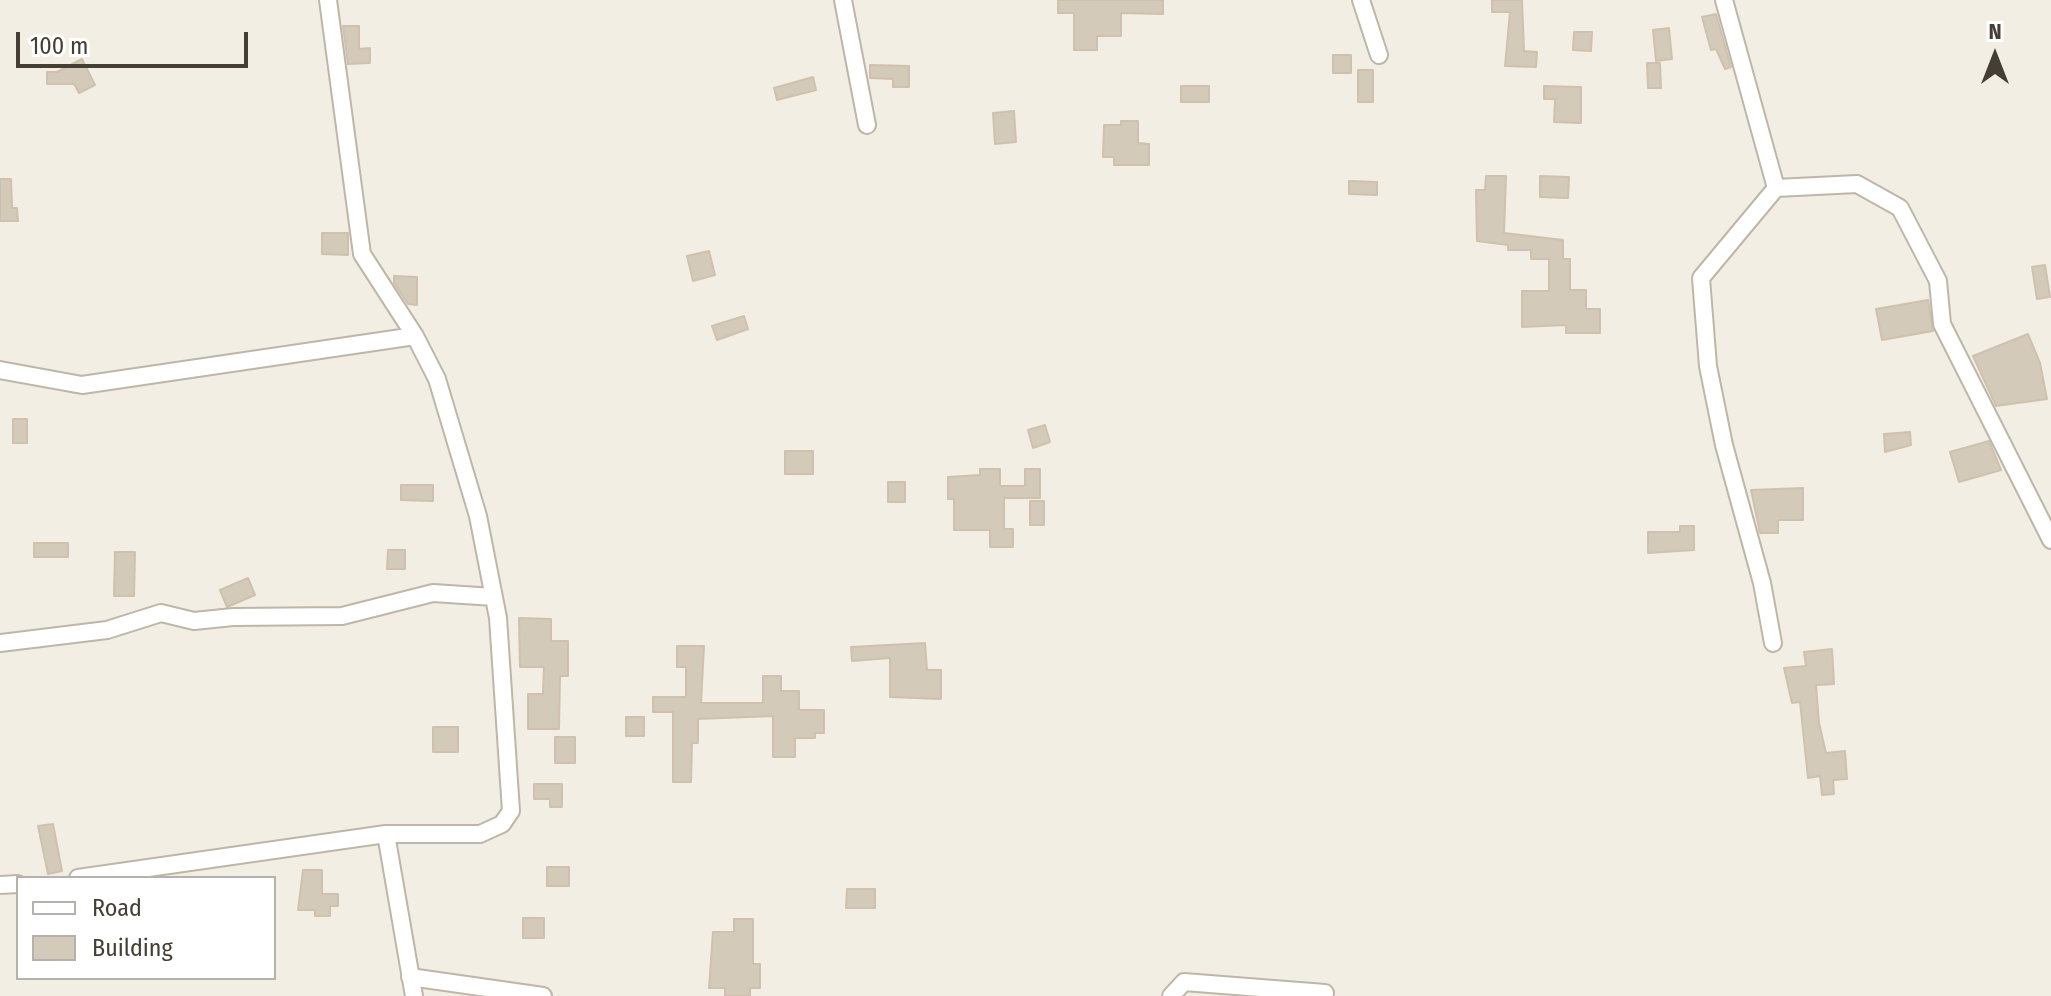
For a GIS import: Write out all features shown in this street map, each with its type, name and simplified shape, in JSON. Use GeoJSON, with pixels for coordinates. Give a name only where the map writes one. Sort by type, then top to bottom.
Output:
{"type":"FeatureCollection","features":[{"type":"Feature","properties":{"kind":"street"},"geometry":{"type":"LineString","coordinates":[[92,876],[386,834],[480,834],[502,824],[511,811],[494,597],[478,516],[437,379],[415,336],[362,254],[328,0]]}},
{"type":"Feature","properties":{"kind":"street"},"geometry":{"type":"LineString","coordinates":[[843,0],[867,125]]}},
{"type":"Feature","properties":{"kind":"street"},"geometry":{"type":"LineString","coordinates":[[1361,0],[1379,55]]}},
{"type":"Feature","properties":{"kind":"street"},"geometry":{"type":"LineString","coordinates":[[1724,0],[1776,188]]}},
{"type":"Feature","properties":{"kind":"street"},"geometry":{"type":"LineString","coordinates":[[1773,643],[1762,583],[1724,445],[1708,366],[1701,278],[1776,188],[1857,184],[1900,208],[1938,281],[1942,324],[2051,540]]}},
{"type":"Feature","properties":{"kind":"street"},"geometry":{"type":"LineString","coordinates":[[0,370],[82,385],[415,336]]}},
{"type":"Feature","properties":{"kind":"street"},"geometry":{"type":"LineString","coordinates":[[0,643],[107,630],[161,613],[194,621],[233,617],[342,616],[433,593],[494,597]]}},
{"type":"Feature","properties":{"kind":"street"},"geometry":{"type":"LineString","coordinates":[[386,834],[414,996]]}},
{"type":"Feature","properties":{"kind":"street"},"geometry":{"type":"LineString","coordinates":[[410,977],[543,996]]}},
{"type":"Feature","properties":{"kind":"street"},"geometry":{"type":"LineString","coordinates":[[1171,996],[1184,982],[1325,993]]}},
{"type":"Feature","properties":{"kind":"building"},"geometry":{"type":"Polygon","coordinates":[[[1058,0],[1163,0],[1163,14],[1121,13],[1121,36],[1097,36],[1097,50],[1074,50],[1074,13],[1058,13],[1058,0]]]}},
{"type":"Feature","properties":{"kind":"building"},"geometry":{"type":"Polygon","coordinates":[[[1492,0],[1522,0],[1524,51],[1537,52],[1536,67],[1505,66],[1510,12],[1492,12],[1492,0]]]}},
{"type":"Feature","properties":{"kind":"building"},"geometry":{"type":"Polygon","coordinates":[[[1716,14],[1731,67],[1725,69],[1716,49],[1711,50],[1702,17],[1716,14]]]}},
{"type":"Feature","properties":{"kind":"building"},"geometry":{"type":"Polygon","coordinates":[[[343,26],[359,26],[359,49],[370,48],[370,63],[348,64],[343,26]]]}},
{"type":"Feature","properties":{"kind":"building"},"geometry":{"type":"Polygon","coordinates":[[[1669,28],[1672,59],[1656,61],[1653,30],[1669,28]]]}},
{"type":"Feature","properties":{"kind":"building"},"geometry":{"type":"Polygon","coordinates":[[[1574,32],[1592,32],[1591,51],[1573,50],[1574,32]]]}},
{"type":"Feature","properties":{"kind":"building"},"geometry":{"type":"Polygon","coordinates":[[[1333,55],[1351,55],[1351,73],[1333,73],[1333,55]]]}},
{"type":"Feature","properties":{"kind":"building"},"geometry":{"type":"Polygon","coordinates":[[[82,59],[95,85],[79,93],[74,84],[47,84],[47,72],[57,72],[82,59]]]}},
{"type":"Feature","properties":{"kind":"building"},"geometry":{"type":"Polygon","coordinates":[[[1647,63],[1660,63],[1661,88],[1648,88],[1647,63]]]}},
{"type":"Feature","properties":{"kind":"building"},"geometry":{"type":"Polygon","coordinates":[[[870,65],[909,66],[909,87],[893,87],[893,79],[870,78],[870,65]]]}},
{"type":"Feature","properties":{"kind":"building"},"geometry":{"type":"Polygon","coordinates":[[[1358,70],[1373,70],[1373,102],[1358,102],[1358,70]]]}},
{"type":"Feature","properties":{"kind":"building"},"geometry":{"type":"Polygon","coordinates":[[[813,77],[816,90],[777,100],[774,88],[813,77]]]}},
{"type":"Feature","properties":{"kind":"building"},"geometry":{"type":"Polygon","coordinates":[[[1181,86],[1209,86],[1209,102],[1181,102],[1181,86]]]}},
{"type":"Feature","properties":{"kind":"building"},"geometry":{"type":"Polygon","coordinates":[[[1544,86],[1581,87],[1581,123],[1554,122],[1555,99],[1544,99],[1544,86]]]}},
{"type":"Feature","properties":{"kind":"building"},"geometry":{"type":"Polygon","coordinates":[[[1014,111],[1016,142],[995,144],[993,113],[1014,111]]]}},
{"type":"Feature","properties":{"kind":"building"},"geometry":{"type":"Polygon","coordinates":[[[1121,121],[1138,121],[1138,143],[1149,144],[1149,165],[1114,165],[1114,157],[1103,157],[1104,125],[1121,125],[1121,121]]]}},
{"type":"Feature","properties":{"kind":"building"},"geometry":{"type":"Polygon","coordinates":[[[1486,176],[1506,176],[1504,233],[1563,240],[1563,259],[1570,259],[1570,290],[1586,290],[1586,309],[1600,309],[1600,333],[1566,333],[1566,325],[1522,327],[1522,291],[1549,291],[1549,259],[1531,259],[1531,250],[1508,250],[1508,245],[1477,241],[1476,190],[1485,190],[1486,176]]]}},
{"type":"Feature","properties":{"kind":"building"},"geometry":{"type":"Polygon","coordinates":[[[1540,176],[1569,177],[1568,198],[1540,197],[1540,176]]]}},
{"type":"Feature","properties":{"kind":"building"},"geometry":{"type":"Polygon","coordinates":[[[0,179],[11,179],[12,208],[17,208],[18,221],[0,221],[0,179]]]}},
{"type":"Feature","properties":{"kind":"building"},"geometry":{"type":"Polygon","coordinates":[[[1349,181],[1377,182],[1377,195],[1349,194],[1349,181]]]}},
{"type":"Feature","properties":{"kind":"building"},"geometry":{"type":"Polygon","coordinates":[[[322,233],[348,233],[348,255],[322,254],[322,233]]]}},
{"type":"Feature","properties":{"kind":"building"},"geometry":{"type":"Polygon","coordinates":[[[709,251],[715,275],[693,281],[687,256],[709,251]]]}},
{"type":"Feature","properties":{"kind":"building"},"geometry":{"type":"Polygon","coordinates":[[[2045,265],[2050,297],[2037,299],[2032,267],[2045,265]]]}},
{"type":"Feature","properties":{"kind":"building"},"geometry":{"type":"Polygon","coordinates":[[[394,276],[417,277],[417,305],[408,304],[394,283],[394,276]]]}},
{"type":"Feature","properties":{"kind":"building"},"geometry":{"type":"Polygon","coordinates":[[[1928,300],[1933,331],[1882,340],[1876,309],[1928,300]]]}},
{"type":"Feature","properties":{"kind":"building"},"geometry":{"type":"Polygon","coordinates":[[[744,316],[748,329],[717,340],[712,326],[744,316]]]}},
{"type":"Feature","properties":{"kind":"building"},"geometry":{"type":"Polygon","coordinates":[[[2028,334],[2040,363],[2047,399],[1996,406],[1973,356],[2028,334]]]}},
{"type":"Feature","properties":{"kind":"building"},"geometry":{"type":"Polygon","coordinates":[[[13,419],[27,419],[27,443],[13,443],[13,419]]]}},
{"type":"Feature","properties":{"kind":"building"},"geometry":{"type":"Polygon","coordinates":[[[1045,425],[1050,442],[1033,448],[1028,430],[1045,425]]]}},
{"type":"Feature","properties":{"kind":"building"},"geometry":{"type":"Polygon","coordinates":[[[1910,432],[1911,445],[1885,452],[1884,434],[1910,432]]]}},
{"type":"Feature","properties":{"kind":"building"},"geometry":{"type":"Polygon","coordinates":[[[1989,441],[2001,470],[1959,482],[1950,452],[1989,441]]]}},
{"type":"Feature","properties":{"kind":"building"},"geometry":{"type":"Polygon","coordinates":[[[785,451],[813,451],[813,474],[785,474],[785,451]]]}},
{"type":"Feature","properties":{"kind":"building"},"geometry":{"type":"Polygon","coordinates":[[[980,469],[1000,469],[1000,486],[1025,486],[1025,469],[1040,469],[1040,498],[1004,498],[1004,529],[1013,529],[1013,547],[990,547],[990,530],[954,530],[954,499],[948,499],[948,477],[980,475],[980,469]]]}},
{"type":"Feature","properties":{"kind":"building"},"geometry":{"type":"Polygon","coordinates":[[[888,482],[905,482],[905,502],[888,502],[888,482]]]}},
{"type":"Feature","properties":{"kind":"building"},"geometry":{"type":"Polygon","coordinates":[[[401,485],[433,485],[433,501],[401,500],[401,485]]]}},
{"type":"Feature","properties":{"kind":"building"},"geometry":{"type":"Polygon","coordinates":[[[1803,488],[1803,520],[1778,520],[1778,533],[1760,533],[1751,490],[1803,488]]]}},
{"type":"Feature","properties":{"kind":"building"},"geometry":{"type":"Polygon","coordinates":[[[1030,501],[1044,501],[1044,525],[1030,525],[1030,501]]]}},
{"type":"Feature","properties":{"kind":"building"},"geometry":{"type":"Polygon","coordinates":[[[1680,526],[1694,526],[1694,550],[1648,553],[1648,532],[1680,532],[1680,526]]]}},
{"type":"Feature","properties":{"kind":"building"},"geometry":{"type":"Polygon","coordinates":[[[34,543],[68,543],[68,557],[34,557],[34,543]]]}},
{"type":"Feature","properties":{"kind":"building"},"geometry":{"type":"Polygon","coordinates":[[[388,550],[405,550],[405,569],[387,569],[388,550]]]}},
{"type":"Feature","properties":{"kind":"building"},"geometry":{"type":"Polygon","coordinates":[[[115,552],[135,552],[134,596],[114,596],[115,552]]]}},
{"type":"Feature","properties":{"kind":"building"},"geometry":{"type":"Polygon","coordinates":[[[248,578],[255,595],[227,607],[220,590],[248,578]]]}},
{"type":"Feature","properties":{"kind":"building"},"geometry":{"type":"Polygon","coordinates":[[[519,618],[551,619],[551,641],[568,641],[568,676],[560,676],[559,729],[528,729],[528,694],[543,694],[544,667],[520,667],[519,618]]]}},
{"type":"Feature","properties":{"kind":"building"},"geometry":{"type":"Polygon","coordinates":[[[925,643],[927,670],[941,670],[941,699],[890,697],[890,658],[852,661],[851,647],[925,643]]]}},
{"type":"Feature","properties":{"kind":"building"},"geometry":{"type":"Polygon","coordinates":[[[677,646],[704,646],[701,703],[763,703],[763,676],[781,676],[781,691],[799,691],[799,710],[824,710],[824,733],[815,733],[815,738],[795,738],[795,757],[773,757],[773,716],[698,719],[698,743],[692,743],[691,782],[673,782],[673,712],[653,712],[653,697],[686,697],[686,667],[677,667],[677,646]]]}},
{"type":"Feature","properties":{"kind":"building"},"geometry":{"type":"Polygon","coordinates":[[[1832,649],[1834,684],[1816,685],[1819,723],[1826,753],[1845,751],[1847,779],[1833,780],[1834,794],[1822,795],[1820,776],[1808,778],[1800,702],[1792,703],[1784,668],[1806,666],[1804,652],[1832,649]]]}},
{"type":"Feature","properties":{"kind":"building"},"geometry":{"type":"Polygon","coordinates":[[[626,717],[644,717],[644,736],[626,736],[626,717]]]}},
{"type":"Feature","properties":{"kind":"building"},"geometry":{"type":"Polygon","coordinates":[[[433,727],[458,727],[458,752],[433,752],[433,727]]]}},
{"type":"Feature","properties":{"kind":"building"},"geometry":{"type":"Polygon","coordinates":[[[555,737],[575,737],[575,763],[555,763],[555,737]]]}},
{"type":"Feature","properties":{"kind":"building"},"geometry":{"type":"Polygon","coordinates":[[[534,784],[562,784],[562,807],[550,807],[550,799],[534,799],[534,784]]]}},
{"type":"Feature","properties":{"kind":"building"},"geometry":{"type":"Polygon","coordinates":[[[53,824],[62,871],[48,874],[38,826],[53,824]]]}},
{"type":"Feature","properties":{"kind":"building"},"geometry":{"type":"Polygon","coordinates":[[[547,867],[569,867],[569,886],[547,886],[547,867]]]}},
{"type":"Feature","properties":{"kind":"building"},"geometry":{"type":"Polygon","coordinates":[[[303,870],[322,870],[322,894],[338,894],[338,906],[330,906],[330,916],[315,916],[315,910],[298,910],[303,870]]]}},
{"type":"Feature","properties":{"kind":"building"},"geometry":{"type":"Polygon","coordinates":[[[847,889],[875,889],[875,908],[846,908],[847,889]]]}},
{"type":"Feature","properties":{"kind":"building"},"geometry":{"type":"Polygon","coordinates":[[[523,918],[544,918],[544,938],[523,938],[523,918]]]}},
{"type":"Feature","properties":{"kind":"building"},"geometry":{"type":"Polygon","coordinates":[[[734,919],[753,919],[753,964],[760,964],[760,988],[750,988],[750,996],[725,996],[725,988],[709,988],[713,932],[734,932],[734,919]]]}}]}
